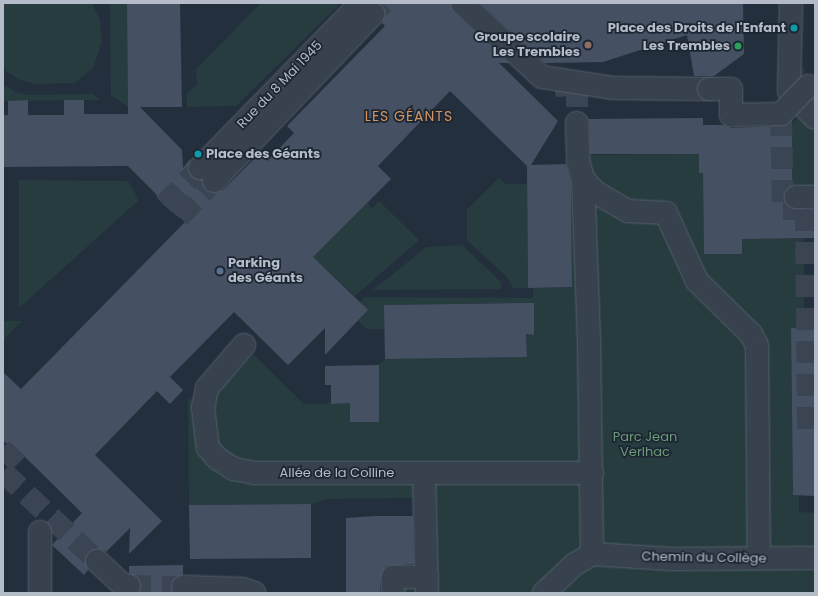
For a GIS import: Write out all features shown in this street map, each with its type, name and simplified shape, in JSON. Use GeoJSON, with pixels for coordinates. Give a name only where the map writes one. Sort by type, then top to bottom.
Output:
{"type":"FeatureCollection","features":[{"type":"Feature","properties":{"kind":"street"},"geometry":{"type":"LineString","coordinates":[[462,3],[542,77],[614,88],[731,88],[732,115],[781,114],[808,86]]}},
{"type":"Feature","properties":{"kind":"street"},"geometry":{"type":"LineString","coordinates":[[791,3],[789,91],[815,118]]}},
{"type":"Feature","properties":{"kind":"street","name":"Rue du 8 Mai 1945"},"geometry":{"type":"LineString","coordinates":[[207,174],[367,8]]}},
{"type":"Feature","properties":{"kind":"street"},"geometry":{"type":"LineString","coordinates":[[544,593],[575,564],[592,554],[592,466],[584,179],[578,161],[577,123]]}},
{"type":"Feature","properties":{"kind":"street"},"geometry":{"type":"LineString","coordinates":[[584,179],[595,192],[628,210],[666,214],[697,281],[751,334],[757,346],[759,558]]}},
{"type":"Feature","properties":{"kind":"street","name":"Allée de la Colline"},"geometry":{"type":"LineString","coordinates":[[244,345],[207,388],[203,408],[204,427],[208,448],[218,459],[234,468],[254,473],[424,474],[592,466]]}},
{"type":"Feature","properties":{"kind":"street"},"geometry":{"type":"LineString","coordinates":[[393,585],[427,585],[424,474]]}},
{"type":"Feature","properties":{"kind":"street"},"geometry":{"type":"LineString","coordinates":[[40,532],[40,593]]}},
{"type":"Feature","properties":{"kind":"street","name":"Chemin du Collège"},"geometry":{"type":"LineString","coordinates":[[592,554],[672,559],[815,558]]}},
{"type":"Feature","properties":{"kind":"street"},"geometry":{"type":"LineString","coordinates":[[97,561],[123,585],[130,586]]}},
{"type":"Feature","properties":{"kind":"street"},"geometry":{"type":"LineString","coordinates":[[183,587],[242,589],[254,593]]}},
{"type":"Feature","properties":{"kind":"green space"},"geometry":{"type":"Polygon","coordinates":[[[5,3],[92,3],[100,20],[102,42],[93,68],[75,83],[35,84],[20,80],[5,70],[3,64],[3,5],[5,3]]]}},
{"type":"Feature","properties":{"kind":"green space"},"geometry":{"type":"Polygon","coordinates":[[[110,3],[127,3],[128,107],[111,95],[110,3]]]}},
{"type":"Feature","properties":{"kind":"green space"},"geometry":{"type":"Polygon","coordinates":[[[261,3],[341,3],[236,106],[187,107],[187,93],[197,85],[196,69],[261,3]]]}},
{"type":"Feature","properties":{"kind":"green space"},"geometry":{"type":"Polygon","coordinates":[[[803,68],[806,70],[800,77],[815,92],[815,203],[792,187],[792,124],[811,105],[797,74],[803,68]]]}},
{"type":"Feature","properties":{"kind":"green space"},"geometry":{"type":"Polygon","coordinates":[[[3,84],[15,92],[29,95],[93,94],[100,100],[3,101],[3,84]]]}},
{"type":"Feature","properties":{"kind":"green space","name":"Parc Jean Verlhac"},"geometry":{"type":"Polygon","coordinates":[[[699,154],[699,172],[703,173],[704,254],[742,254],[742,239],[804,239],[804,328],[791,328],[793,495],[799,495],[799,512],[815,513],[815,593],[404,593],[404,585],[417,585],[416,498],[326,499],[311,504],[189,505],[188,398],[203,408],[253,354],[304,404],[350,403],[350,422],[379,422],[379,365],[385,359],[527,357],[526,334],[533,335],[506,303],[385,305],[384,329],[367,329],[358,321],[366,312],[358,304],[365,297],[533,298],[533,288],[572,287],[571,155],[699,154]]]}},
{"type":"Feature","properties":{"kind":"green space"},"geometry":{"type":"Polygon","coordinates":[[[499,178],[505,184],[527,184],[528,288],[513,288],[506,276],[467,240],[467,209],[499,178]]]}},
{"type":"Feature","properties":{"kind":"green space"},"geometry":{"type":"Polygon","coordinates":[[[19,180],[128,181],[139,200],[19,308],[19,180]]]}},
{"type":"Feature","properties":{"kind":"green space"},"geometry":{"type":"Polygon","coordinates":[[[379,201],[419,240],[355,296],[313,257],[366,202],[372,209],[379,201]]]}},
{"type":"Feature","properties":{"kind":"green space"},"geometry":{"type":"Polygon","coordinates":[[[462,245],[501,282],[501,289],[373,290],[426,247],[462,245]]]}},
{"type":"Feature","properties":{"kind":"green space"},"geometry":{"type":"Polygon","coordinates":[[[3,321],[22,321],[3,340],[3,321]]]}},
{"type":"Feature","properties":{"kind":"building","name":"Parking des Géants"},"geometry":{"type":"Polygon","coordinates":[[[127,3],[180,3],[182,107],[140,107],[182,150],[183,168],[190,159],[188,171],[191,177],[202,180],[205,190],[211,193],[223,190],[260,153],[267,161],[294,133],[287,126],[385,26],[382,23],[385,10],[378,3],[450,3],[454,12],[509,63],[499,63],[558,121],[531,165],[566,164],[571,181],[572,287],[528,288],[527,166],[450,91],[378,166],[391,179],[313,257],[368,310],[325,355],[325,328],[288,365],[234,312],[170,377],[183,390],[170,404],[157,391],[95,455],[162,521],[129,554],[130,528],[106,552],[99,549],[88,552],[85,559],[88,570],[84,575],[52,545],[82,513],[17,449],[3,441],[3,372],[21,389],[185,222],[164,205],[155,193],[128,166],[3,167],[3,115],[8,115],[8,101],[28,100],[28,115],[64,115],[64,100],[84,100],[84,114],[128,114],[127,3]]]}},
{"type":"Feature","properties":{"kind":"building","name":"Groupe scolaire Les Trembles"},"geometry":{"type":"Polygon","coordinates":[[[480,3],[743,3],[744,54],[714,76],[694,76],[687,35],[603,62],[545,63],[480,3]]]}},
{"type":"Feature","properties":{"kind":"building"},"geometry":{"type":"Polygon","coordinates":[[[703,118],[703,125],[724,125],[731,128],[781,126],[792,124],[792,185],[785,190],[784,197],[790,208],[815,210],[815,238],[742,239],[742,254],[704,254],[703,173],[699,173],[699,154],[590,154],[589,119],[703,118]]]}},
{"type":"Feature","properties":{"kind":"building"},"geometry":{"type":"Polygon","coordinates":[[[534,303],[534,335],[526,334],[527,357],[385,359],[384,305],[534,303]]]}},
{"type":"Feature","properties":{"kind":"building"},"geometry":{"type":"Polygon","coordinates":[[[791,328],[815,328],[815,496],[793,495],[791,328]]]}},
{"type":"Feature","properties":{"kind":"building"},"geometry":{"type":"Polygon","coordinates":[[[379,365],[379,422],[350,422],[350,403],[331,404],[331,385],[325,385],[325,366],[379,365]]]}},
{"type":"Feature","properties":{"kind":"building"},"geometry":{"type":"Polygon","coordinates":[[[311,504],[311,558],[190,559],[189,505],[311,504]]]}},
{"type":"Feature","properties":{"kind":"building"},"geometry":{"type":"Polygon","coordinates":[[[413,516],[414,564],[386,566],[381,577],[380,593],[346,593],[346,518],[413,516]]]}},
{"type":"Feature","properties":{"kind":"building"},"geometry":{"type":"Polygon","coordinates":[[[183,565],[183,575],[172,581],[172,593],[139,593],[141,581],[129,573],[129,566],[183,565]]]}},
{"type":"Feature","properties":{"kind":"tunnel"},"geometry":{"type":"LineString","coordinates":[[373,14],[383,3]]}},
{"type":"Feature","properties":{"kind":"tunnel"},"geometry":{"type":"LineString","coordinates":[[555,86],[577,85],[577,123]]}},
{"type":"Feature","properties":{"kind":"tunnel"},"geometry":{"type":"LineString","coordinates":[[781,114],[783,209],[806,209],[808,439]]}},
{"type":"Feature","properties":{"kind":"tunnel"},"geometry":{"type":"LineString","coordinates":[[164,205],[200,168]]}},
{"type":"Feature","properties":{"kind":"tunnel"},"geometry":{"type":"LineString","coordinates":[[179,217],[214,181]]}},
{"type":"Feature","properties":{"kind":"tunnel"},"geometry":{"type":"LineString","coordinates":[[3,463],[17,449]]}},
{"type":"Feature","properties":{"kind":"tunnel"},"geometry":{"type":"LineString","coordinates":[[3,472],[97,561]]}},
{"type":"Feature","properties":{"kind":"tunnel"},"geometry":{"type":"LineString","coordinates":[[129,586],[183,587]]}},
{"type":"Feature","properties":{"kind":"place","name":"Place des Droits de l'Enfant"},"geometry":{"type":"Point","coordinates":[794,28]}},
{"type":"Feature","properties":{"kind":"place","name":"Groupe scolaire Les Trembles"},"geometry":{"type":"Point","coordinates":[588,45]}},
{"type":"Feature","properties":{"kind":"place","name":"Les Trembles"},"geometry":{"type":"Point","coordinates":[738,46]}},
{"type":"Feature","properties":{"kind":"place","name":"Place des Géants"},"geometry":{"type":"Point","coordinates":[198,154]}},
{"type":"Feature","properties":{"kind":"place","name":"Parking des Géants"},"geometry":{"type":"Point","coordinates":[220,271]}},
{"type":"Feature","properties":{"kind":"district","name":"LES GÉANTS"},"geometry":{"type":"Point","coordinates":[409,116]}}]}
